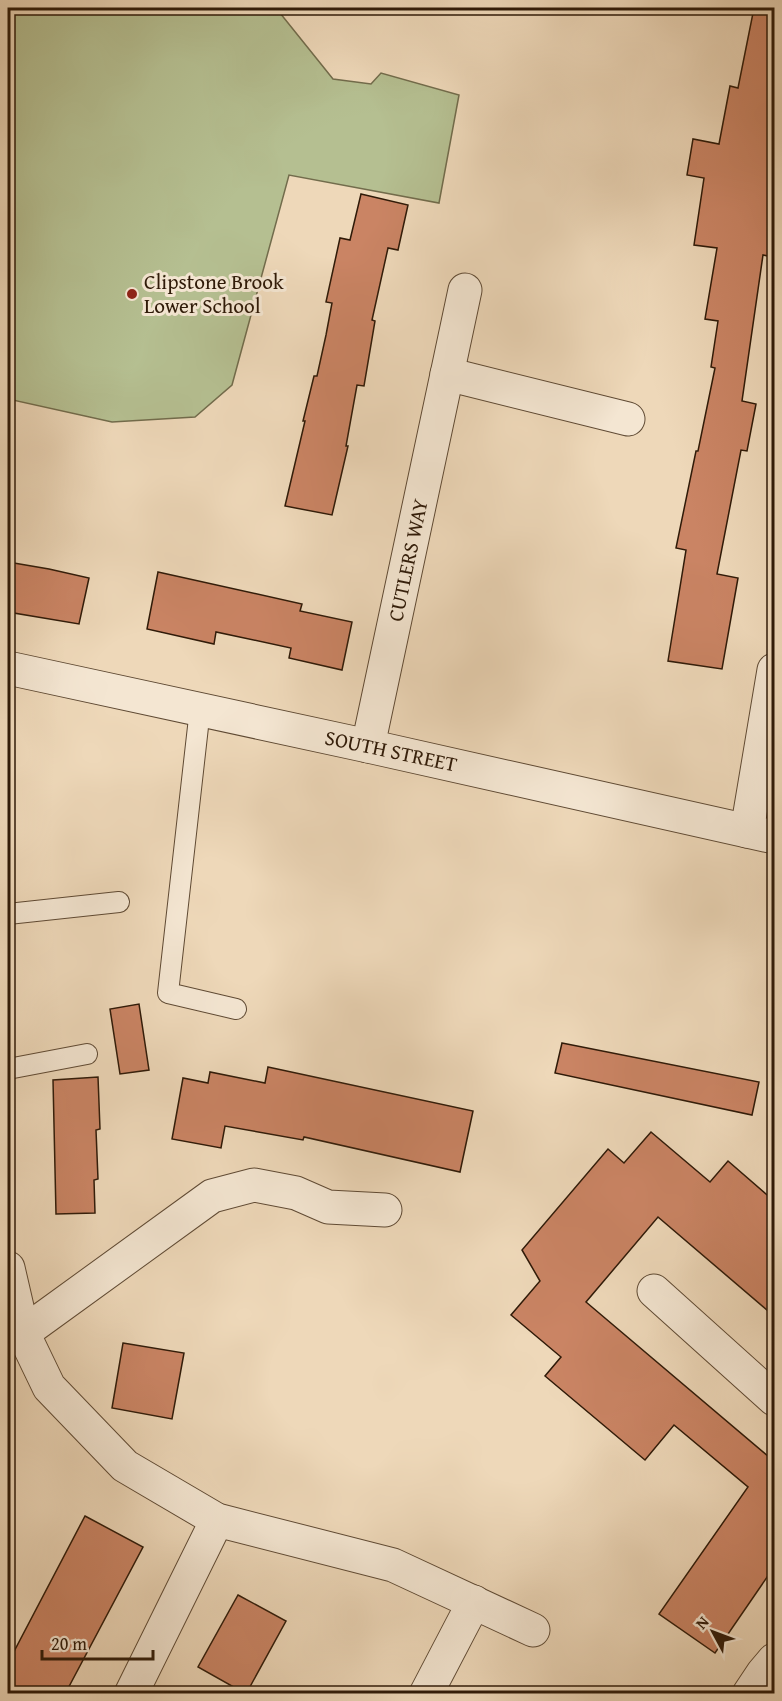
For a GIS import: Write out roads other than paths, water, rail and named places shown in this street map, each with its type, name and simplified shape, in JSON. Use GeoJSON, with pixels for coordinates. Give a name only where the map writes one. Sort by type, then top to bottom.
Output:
{"type":"FeatureCollection","features":[{"type":"Feature","properties":{"kind":"street","name":"CUTLERS WAY"},"geometry":{"type":"LineString","coordinates":[[368,746],[465,290]]}},
{"type":"Feature","properties":{"kind":"street"},"geometry":{"type":"LineString","coordinates":[[447,374],[628,419]]}},
{"type":"Feature","properties":{"kind":"street","name":"SOUTH STREET"},"geometry":{"type":"LineString","coordinates":[[8,668],[761,834]]}},
{"type":"Feature","properties":{"kind":"street"},"geometry":{"type":"LineString","coordinates":[[761,834],[774,670]]}},
{"type":"Feature","properties":{"kind":"street"},"geometry":{"type":"LineString","coordinates":[[23,1333],[212,1196],[254,1185],[296,1194],[328,1207],[385,1210]]}},
{"type":"Feature","properties":{"kind":"street"},"geometry":{"type":"LineString","coordinates":[[8,1269],[23,1333],[49,1387],[125,1466],[217,1520],[393,1565],[533,1630]]}},
{"type":"Feature","properties":{"kind":"street"},"geometry":{"type":"LineString","coordinates":[[654,1291],[774,1399]]}},
{"type":"Feature","properties":{"kind":"street"},"geometry":{"type":"LineString","coordinates":[[131,1694],[217,1520]]}},
{"type":"Feature","properties":{"kind":"street"},"geometry":{"type":"LineString","coordinates":[[426,1694],[474,1602]]}},
{"type":"Feature","properties":{"kind":"street"},"geometry":{"type":"LineString","coordinates":[[748,1694],[774,1660]]}},
{"type":"Feature","properties":{"kind":"lane"},"geometry":{"type":"LineString","coordinates":[[200,710],[168,993],[236,1009]]}},
{"type":"Feature","properties":{"kind":"lane"},"geometry":{"type":"LineString","coordinates":[[8,914],[119,902]]}},
{"type":"Feature","properties":{"kind":"lane"},"geometry":{"type":"LineString","coordinates":[[8,1069],[87,1054]]}},
{"type":"Feature","properties":{"kind":"place","name":"Clipstone Brook Lower School"},"geometry":{"type":"Point","coordinates":[132,294]}}]}
